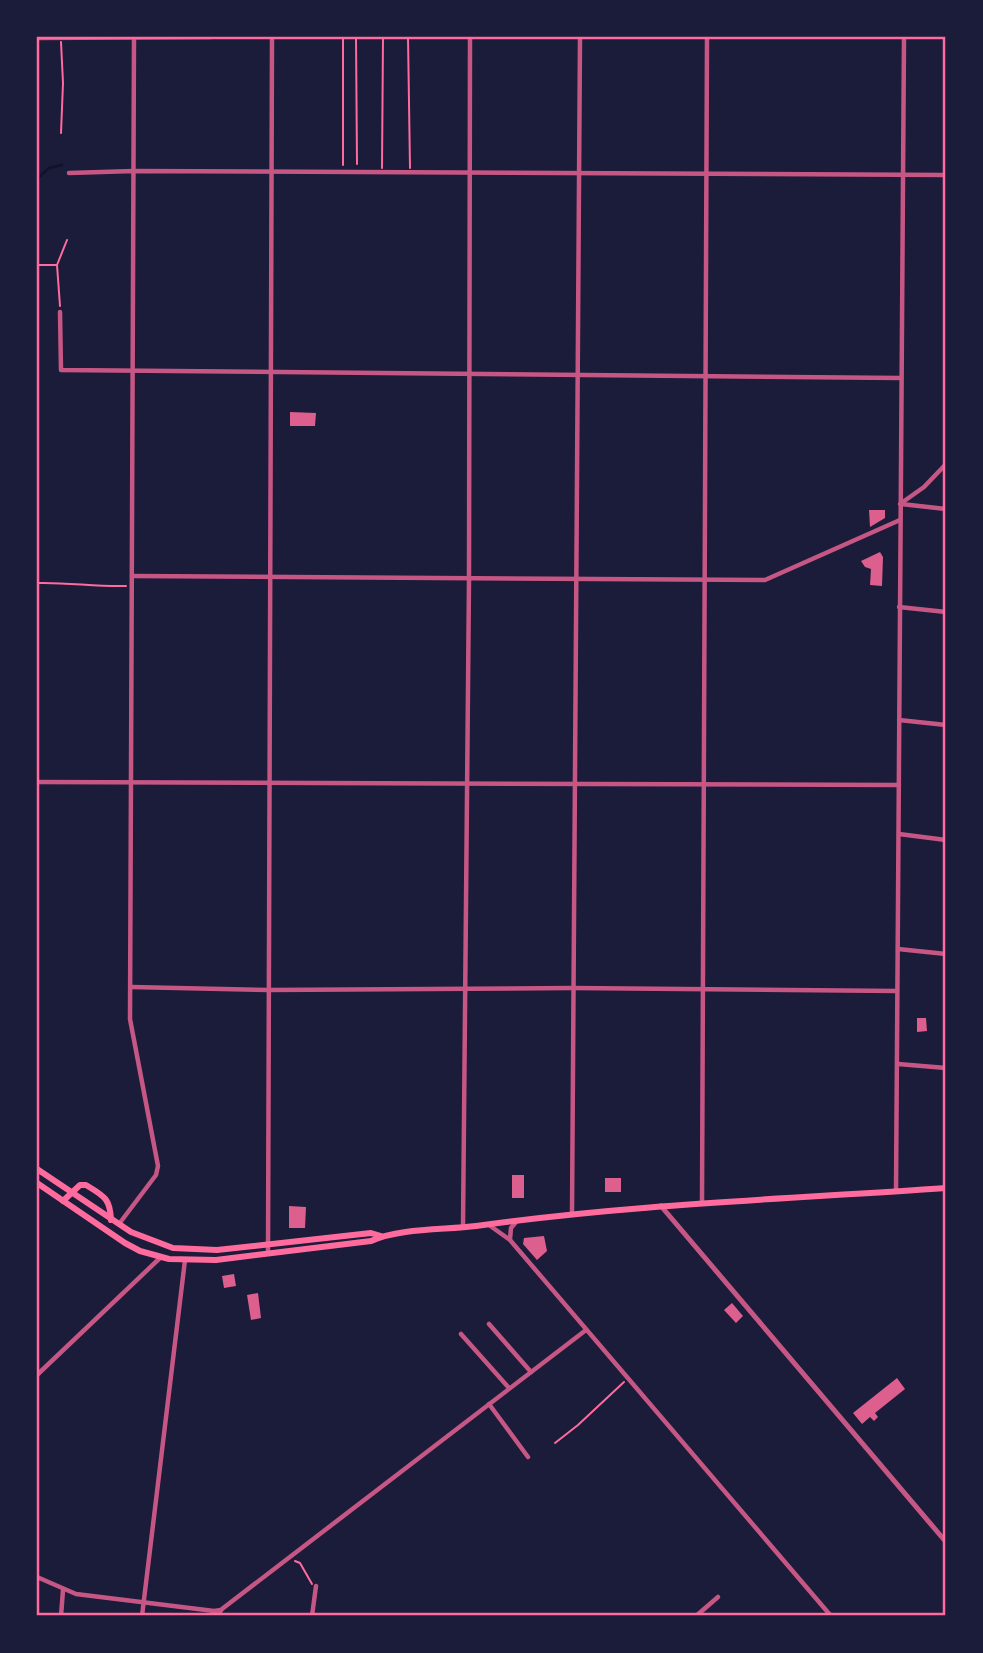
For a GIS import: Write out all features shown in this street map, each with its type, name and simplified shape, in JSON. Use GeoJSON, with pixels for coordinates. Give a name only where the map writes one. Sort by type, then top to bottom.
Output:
{"type":"FeatureCollection","features":[{"type":"Feature","properties":{"kind":"main road"},"geometry":{"type":"LineString","coordinates":[[37,1169],[119,1225],[145,1239],[173,1248],[217,1250],[371,1233],[382,1236]]}},
{"type":"Feature","properties":{"kind":"main road"},"geometry":{"type":"LineString","coordinates":[[37,1183],[125,1243],[161,1257],[185,1260],[216,1260],[371,1241],[382,1236],[661,1206],[946,1188]]}},
{"type":"Feature","properties":{"kind":"main road"},"geometry":{"type":"LineString","coordinates":[[64,1201],[80,1185],[86,1185],[110,1203],[111,1220]]}},
{"type":"Feature","properties":{"kind":"street"},"geometry":{"type":"LineString","coordinates":[[119,1225],[156,1175],[158,1166],[130,1019],[134,37]]}},
{"type":"Feature","properties":{"kind":"street"},"geometry":{"type":"LineString","coordinates":[[37,38],[211,37]]}},
{"type":"Feature","properties":{"kind":"street"},"geometry":{"type":"LineString","coordinates":[[268,1254],[272,37]]}},
{"type":"Feature","properties":{"kind":"street"},"geometry":{"type":"LineString","coordinates":[[463,1227],[469,580],[470,37]]}},
{"type":"Feature","properties":{"kind":"street"},"geometry":{"type":"LineString","coordinates":[[572,1215],[580,37]]}},
{"type":"Feature","properties":{"kind":"street"},"geometry":{"type":"LineString","coordinates":[[702,1203],[707,37]]}},
{"type":"Feature","properties":{"kind":"street"},"geometry":{"type":"LineString","coordinates":[[896,1191],[904,37]]}},
{"type":"Feature","properties":{"kind":"street"},"geometry":{"type":"LineString","coordinates":[[69,173],[134,171],[946,175]]}},
{"type":"Feature","properties":{"kind":"street"},"geometry":{"type":"LineString","coordinates":[[60,312],[61,370],[132,373],[900,378]]}},
{"type":"Feature","properties":{"kind":"street"},"geometry":{"type":"LineString","coordinates":[[900,504],[924,486],[946,464]]}},
{"type":"Feature","properties":{"kind":"street"},"geometry":{"type":"LineString","coordinates":[[900,504],[946,509]]}},
{"type":"Feature","properties":{"kind":"street"},"geometry":{"type":"LineString","coordinates":[[132,576],[765,580],[900,520]]}},
{"type":"Feature","properties":{"kind":"street"},"geometry":{"type":"LineString","coordinates":[[900,607],[946,612]]}},
{"type":"Feature","properties":{"kind":"street"},"geometry":{"type":"LineString","coordinates":[[899,720],[946,725]]}},
{"type":"Feature","properties":{"kind":"street"},"geometry":{"type":"LineString","coordinates":[[37,782],[899,785]]}},
{"type":"Feature","properties":{"kind":"street"},"geometry":{"type":"LineString","coordinates":[[899,834],[946,839]]}},
{"type":"Feature","properties":{"kind":"street"},"geometry":{"type":"LineString","coordinates":[[898,949],[946,954]]}},
{"type":"Feature","properties":{"kind":"street"},"geometry":{"type":"LineString","coordinates":[[131,987],[268,990],[573,988],[897,991]]}},
{"type":"Feature","properties":{"kind":"street"},"geometry":{"type":"LineString","coordinates":[[898,1064],[946,1068]]}},
{"type":"Feature","properties":{"kind":"street"},"geometry":{"type":"LineString","coordinates":[[661,1206],[946,1542]]}},
{"type":"Feature","properties":{"kind":"street"},"geometry":{"type":"LineString","coordinates":[[510,1240],[511,1228],[518,1220]]}},
{"type":"Feature","properties":{"kind":"street"},"geometry":{"type":"LineString","coordinates":[[488,1224],[510,1240],[831,1616]]}},
{"type":"Feature","properties":{"kind":"street"},"geometry":{"type":"LineString","coordinates":[[37,1375],[161,1257]]}},
{"type":"Feature","properties":{"kind":"street"},"geometry":{"type":"LineString","coordinates":[[142,1616],[185,1260]]}},
{"type":"Feature","properties":{"kind":"street"},"geometry":{"type":"LineString","coordinates":[[489,1324],[531,1372]]}},
{"type":"Feature","properties":{"kind":"street"},"geometry":{"type":"LineString","coordinates":[[217,1616],[222,1609],[289,1556],[586,1330]]}},
{"type":"Feature","properties":{"kind":"street"},"geometry":{"type":"LineString","coordinates":[[461,1334],[509,1388]]}},
{"type":"Feature","properties":{"kind":"street"},"geometry":{"type":"LineString","coordinates":[[489,1404],[528,1457]]}},
{"type":"Feature","properties":{"kind":"street"},"geometry":{"type":"LineString","coordinates":[[37,1577],[76,1594],[215,1611],[222,1609]]}},
{"type":"Feature","properties":{"kind":"street"},"geometry":{"type":"LineString","coordinates":[[312,1616],[316,1586]]}},
{"type":"Feature","properties":{"kind":"street"},"geometry":{"type":"LineString","coordinates":[[61,1616],[63,1590]]}},
{"type":"Feature","properties":{"kind":"street"},"geometry":{"type":"LineString","coordinates":[[696,1616],[718,1597]]}},
{"type":"Feature","properties":{"kind":"path"},"geometry":{"type":"LineString","coordinates":[[343,37],[343,172]]}},
{"type":"Feature","properties":{"kind":"path"},"geometry":{"type":"LineString","coordinates":[[356,37],[357,173]]}},
{"type":"Feature","properties":{"kind":"path"},"geometry":{"type":"LineString","coordinates":[[382,173],[383,37]]}},
{"type":"Feature","properties":{"kind":"path"},"geometry":{"type":"LineString","coordinates":[[408,37],[410,173]]}},
{"type":"Feature","properties":{"kind":"path"},"geometry":{"type":"LineString","coordinates":[[61,38],[61,133]]}},
{"type":"Feature","properties":{"kind":"path"},"geometry":{"type":"LineString","coordinates":[[60,312],[57,265],[67,240]]}},
{"type":"Feature","properties":{"kind":"path"},"geometry":{"type":"LineString","coordinates":[[37,265],[57,265]]}},
{"type":"Feature","properties":{"kind":"path"},"geometry":{"type":"LineString","coordinates":[[37,583],[132,586]]}},
{"type":"Feature","properties":{"kind":"path"},"geometry":{"type":"LineString","coordinates":[[555,1443],[627,1379]]}},
{"type":"Feature","properties":{"kind":"path"},"geometry":{"type":"LineString","coordinates":[[289,1556],[300,1563],[316,1586]]}},
{"type":"Feature","properties":{"kind":"building"},"geometry":{"type":"Polygon","coordinates":[[[290,412],[316,413],[315,426],[290,426],[290,412]]]}},
{"type":"Feature","properties":{"kind":"building"},"geometry":{"type":"Polygon","coordinates":[[[869,510],[885,510],[885,518],[870,527],[869,510]]]}},
{"type":"Feature","properties":{"kind":"building"},"geometry":{"type":"Polygon","coordinates":[[[880,552],[883,557],[882,586],[870,585],[871,569],[865,567],[861,561],[880,552]]]}},
{"type":"Feature","properties":{"kind":"building"},"geometry":{"type":"Polygon","coordinates":[[[917,1018],[926,1018],[927,1031],[917,1032],[917,1018]]]}},
{"type":"Feature","properties":{"kind":"building"},"geometry":{"type":"Polygon","coordinates":[[[512,1175],[524,1175],[524,1198],[512,1198],[512,1175]]]}},
{"type":"Feature","properties":{"kind":"building"},"geometry":{"type":"Polygon","coordinates":[[[605,1178],[621,1178],[621,1192],[605,1192],[605,1178]]]}},
{"type":"Feature","properties":{"kind":"building"},"geometry":{"type":"Polygon","coordinates":[[[289,1206],[306,1207],[305,1228],[289,1228],[289,1206]]]}},
{"type":"Feature","properties":{"kind":"building"},"geometry":{"type":"Polygon","coordinates":[[[544,1236],[547,1251],[537,1260],[523,1244],[524,1238],[544,1236]]]}},
{"type":"Feature","properties":{"kind":"building"},"geometry":{"type":"Polygon","coordinates":[[[234,1274],[236,1286],[224,1288],[222,1276],[234,1274]]]}},
{"type":"Feature","properties":{"kind":"building"},"geometry":{"type":"Polygon","coordinates":[[[258,1293],[261,1318],[251,1320],[247,1295],[258,1293]]]}},
{"type":"Feature","properties":{"kind":"building"},"geometry":{"type":"Polygon","coordinates":[[[732,1303],[743,1316],[736,1323],[724,1310],[732,1303]]]}},
{"type":"Feature","properties":{"kind":"building"},"geometry":{"type":"Polygon","coordinates":[[[897,1378],[905,1389],[875,1413],[878,1417],[874,1421],[870,1417],[862,1424],[853,1413],[897,1378]]]}},
{"type":"Feature","properties":{"kind":"waterway"},"geometry":{"type":"LineString","coordinates":[[37,179],[49,168],[62,165]]}}]}
